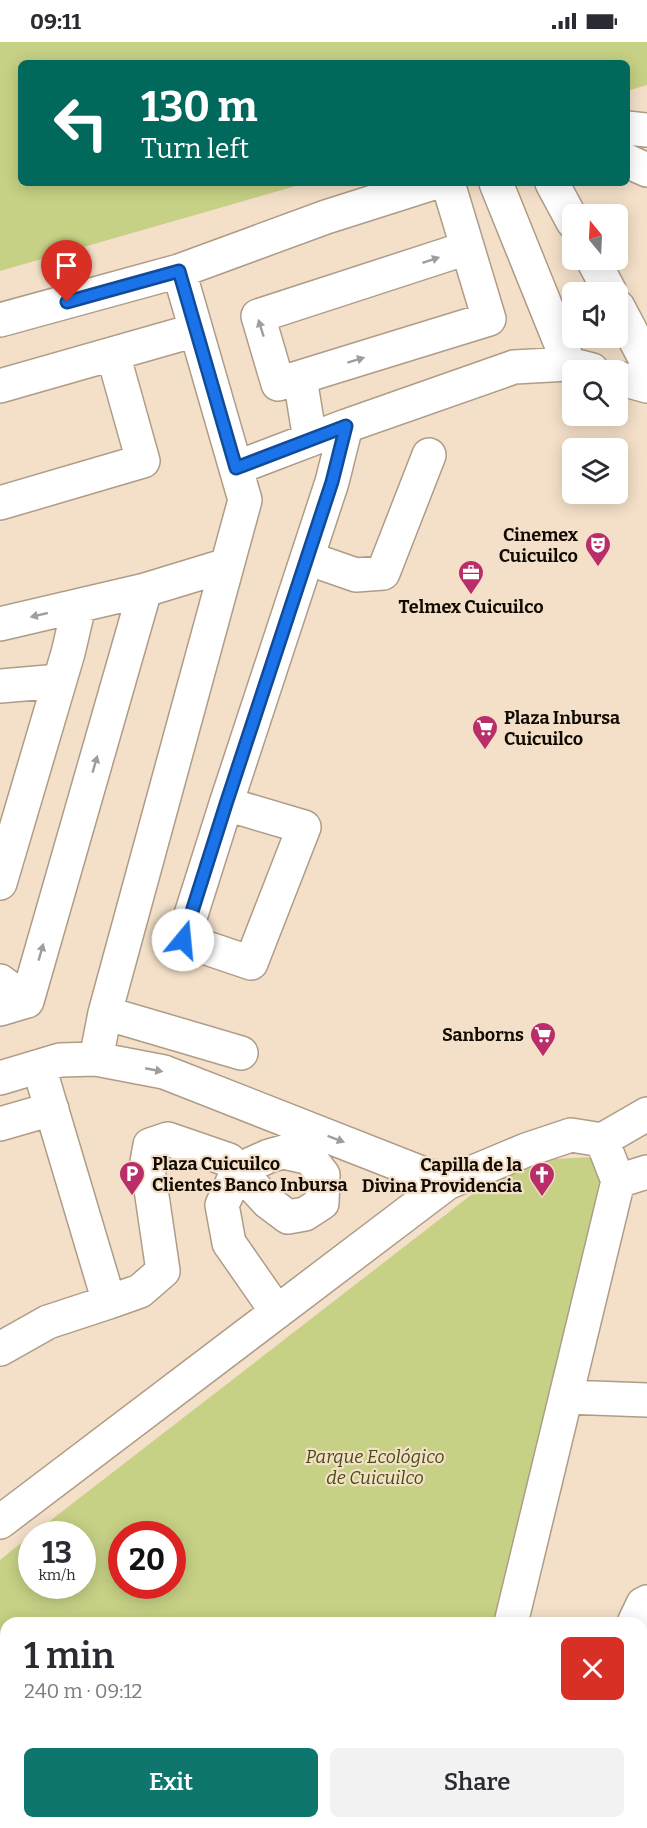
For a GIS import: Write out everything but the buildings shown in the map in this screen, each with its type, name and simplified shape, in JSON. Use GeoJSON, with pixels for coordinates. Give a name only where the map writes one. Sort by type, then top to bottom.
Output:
{"type":"FeatureCollection","features":[{"type":"Feature","properties":{"kind":"street"},"geometry":{"type":"LineString","coordinates":[[630,128],[647,130]]}},
{"type":"Feature","properties":{"kind":"street"},"geometry":{"type":"LineString","coordinates":[[630,162],[647,170]]}},
{"type":"Feature","properties":{"kind":"street"},"geometry":{"type":"LineString","coordinates":[[0,320],[179,271],[326,217],[424,186]]}},
{"type":"Feature","properties":{"kind":"street"},"geometry":{"type":"LineString","coordinates":[[449,186],[489,320],[278,384],[258,316],[467,248]]}},
{"type":"Feature","properties":{"kind":"street"},"geometry":{"type":"LineString","coordinates":[[497,186],[577,360]]}},
{"type":"Feature","properties":{"kind":"street"},"geometry":{"type":"LineString","coordinates":[[554,186],[563,204]]}},
{"type":"Feature","properties":{"kind":"street"},"geometry":{"type":"LineString","coordinates":[[96,1059],[105,1013],[244,500],[179,271]]}},
{"type":"Feature","properties":{"kind":"street"},"geometry":{"type":"LineString","coordinates":[[628,326],[647,362]]}},
{"type":"Feature","properties":{"kind":"street"},"geometry":{"type":"LineString","coordinates":[[0,386],[196,330]]}},
{"type":"Feature","properties":{"kind":"street"},"geometry":{"type":"LineString","coordinates":[[0,503],[143,461],[113,354]]}},
{"type":"Feature","properties":{"kind":"street"},"geometry":{"type":"LineString","coordinates":[[236,468],[346,426],[514,367],[562,367]]}},
{"type":"Feature","properties":{"kind":"street"},"geometry":{"type":"LineString","coordinates":[[300,378],[310,440]]}},
{"type":"Feature","properties":{"kind":"street"},"geometry":{"type":"LineString","coordinates":[[628,381],[647,386]]}},
{"type":"Feature","properties":{"kind":"street"},"geometry":{"type":"LineString","coordinates":[[226,804],[304,827],[250,963],[183,940],[226,804],[332,482],[346,426]]}},
{"type":"Feature","properties":{"kind":"street"},"geometry":{"type":"LineString","coordinates":[[307,558],[356,575],[383,573],[429,455]]}},
{"type":"Feature","properties":{"kind":"street"},"geometry":{"type":"LineString","coordinates":[[0,624],[145,590],[227,565]]}},
{"type":"Feature","properties":{"kind":"street"},"geometry":{"type":"LineString","coordinates":[[14,1005],[145,590]]}},
{"type":"Feature","properties":{"kind":"street"},"geometry":{"type":"LineString","coordinates":[[0,883],[68,653],[79,606]]}},
{"type":"Feature","properties":{"kind":"street"},"geometry":{"type":"LineString","coordinates":[[0,686],[59,681]]}},
{"type":"Feature","properties":{"kind":"street"},"geometry":{"type":"LineString","coordinates":[[0,981],[14,1005]]}},
{"type":"Feature","properties":{"kind":"street"},"geometry":{"type":"LineString","coordinates":[[105,1013],[241,1053]]}},
{"type":"Feature","properties":{"kind":"street"},"geometry":{"type":"LineString","coordinates":[[0,1078],[60,1060],[96,1059],[164,1072],[447,1183]]}},
{"type":"Feature","properties":{"kind":"street"},"geometry":{"type":"LineString","coordinates":[[39,1067],[109,1302]]}},
{"type":"Feature","properties":{"kind":"street"},"geometry":{"type":"LineString","coordinates":[[0,1124],[52,1109]]}},
{"type":"Feature","properties":{"kind":"street"},"geometry":{"type":"LineString","coordinates":[[0,1522],[447,1183],[526,1150],[572,1135],[602,1140],[647,1114]]}},
{"type":"Feature","properties":{"kind":"street"},"geometry":{"type":"LineString","coordinates":[[0,1349],[48,1322],[140,1291],[163,1271],[147,1162],[150,1145],[168,1139],[229,1160],[238,1170],[222,1205],[229,1243],[277,1312]]}},
{"type":"Feature","properties":{"kind":"street"},"geometry":{"type":"LineString","coordinates":[[512,1617],[566,1397],[633,1176],[602,1140]]}},
{"type":"Feature","properties":{"kind":"street"},"geometry":{"type":"LineString","coordinates":[[566,1397],[647,1400]]}},
{"type":"Feature","properties":{"kind":"street"},"geometry":{"type":"LineString","coordinates":[[637,1617],[643,1604],[647,1602]]}},
{"type":"Feature","properties":{"kind":"green space"},"geometry":{"type":"Polygon","coordinates":[[[0,42],[647,42],[647,85],[630,90],[630,60],[18,60],[18,186],[296,186],[0,271],[0,42]]]}},
{"type":"Feature","properties":{"kind":"green space","name":"Parque Ecológico de Cuicuilco"},"geometry":{"type":"Polygon","coordinates":[[[592,1157],[603,1188],[499,1617],[0,1617],[0,1560],[18,1545],[18,1599],[96,1599],[96,1521],[50,1521],[471,1195],[537,1160],[592,1157]]]}},
{"type":"Feature","properties":{"kind":"place","name":"Cinemex Cuicuilco"},"geometry":{"type":"Point","coordinates":[598,568]}},
{"type":"Feature","properties":{"kind":"place","name":"Telmex Cuicuilco"},"geometry":{"type":"Point","coordinates":[471,596]}},
{"type":"Feature","properties":{"kind":"place","name":"Plaza Inbursa Cuicuilco"},"geometry":{"type":"Point","coordinates":[485,751]}},
{"type":"Feature","properties":{"kind":"place","name":"Sanborns"},"geometry":{"type":"Point","coordinates":[543,1058]}},
{"type":"Feature","properties":{"kind":"place","name":"Plaza Cuicuilco Clientes Banco Inbursa"},"geometry":{"type":"Point","coordinates":[132,1197]}},
{"type":"Feature","properties":{"kind":"place","name":"Capilla de la Divina Providencia"},"geometry":{"type":"Point","coordinates":[542,1198]}},
{"type":"Feature","properties":{"kind":"route"},"geometry":{"type":"LineString","coordinates":[[67,302],[179,271],[236,468],[346,426],[332,482],[183,940]]}}]}
